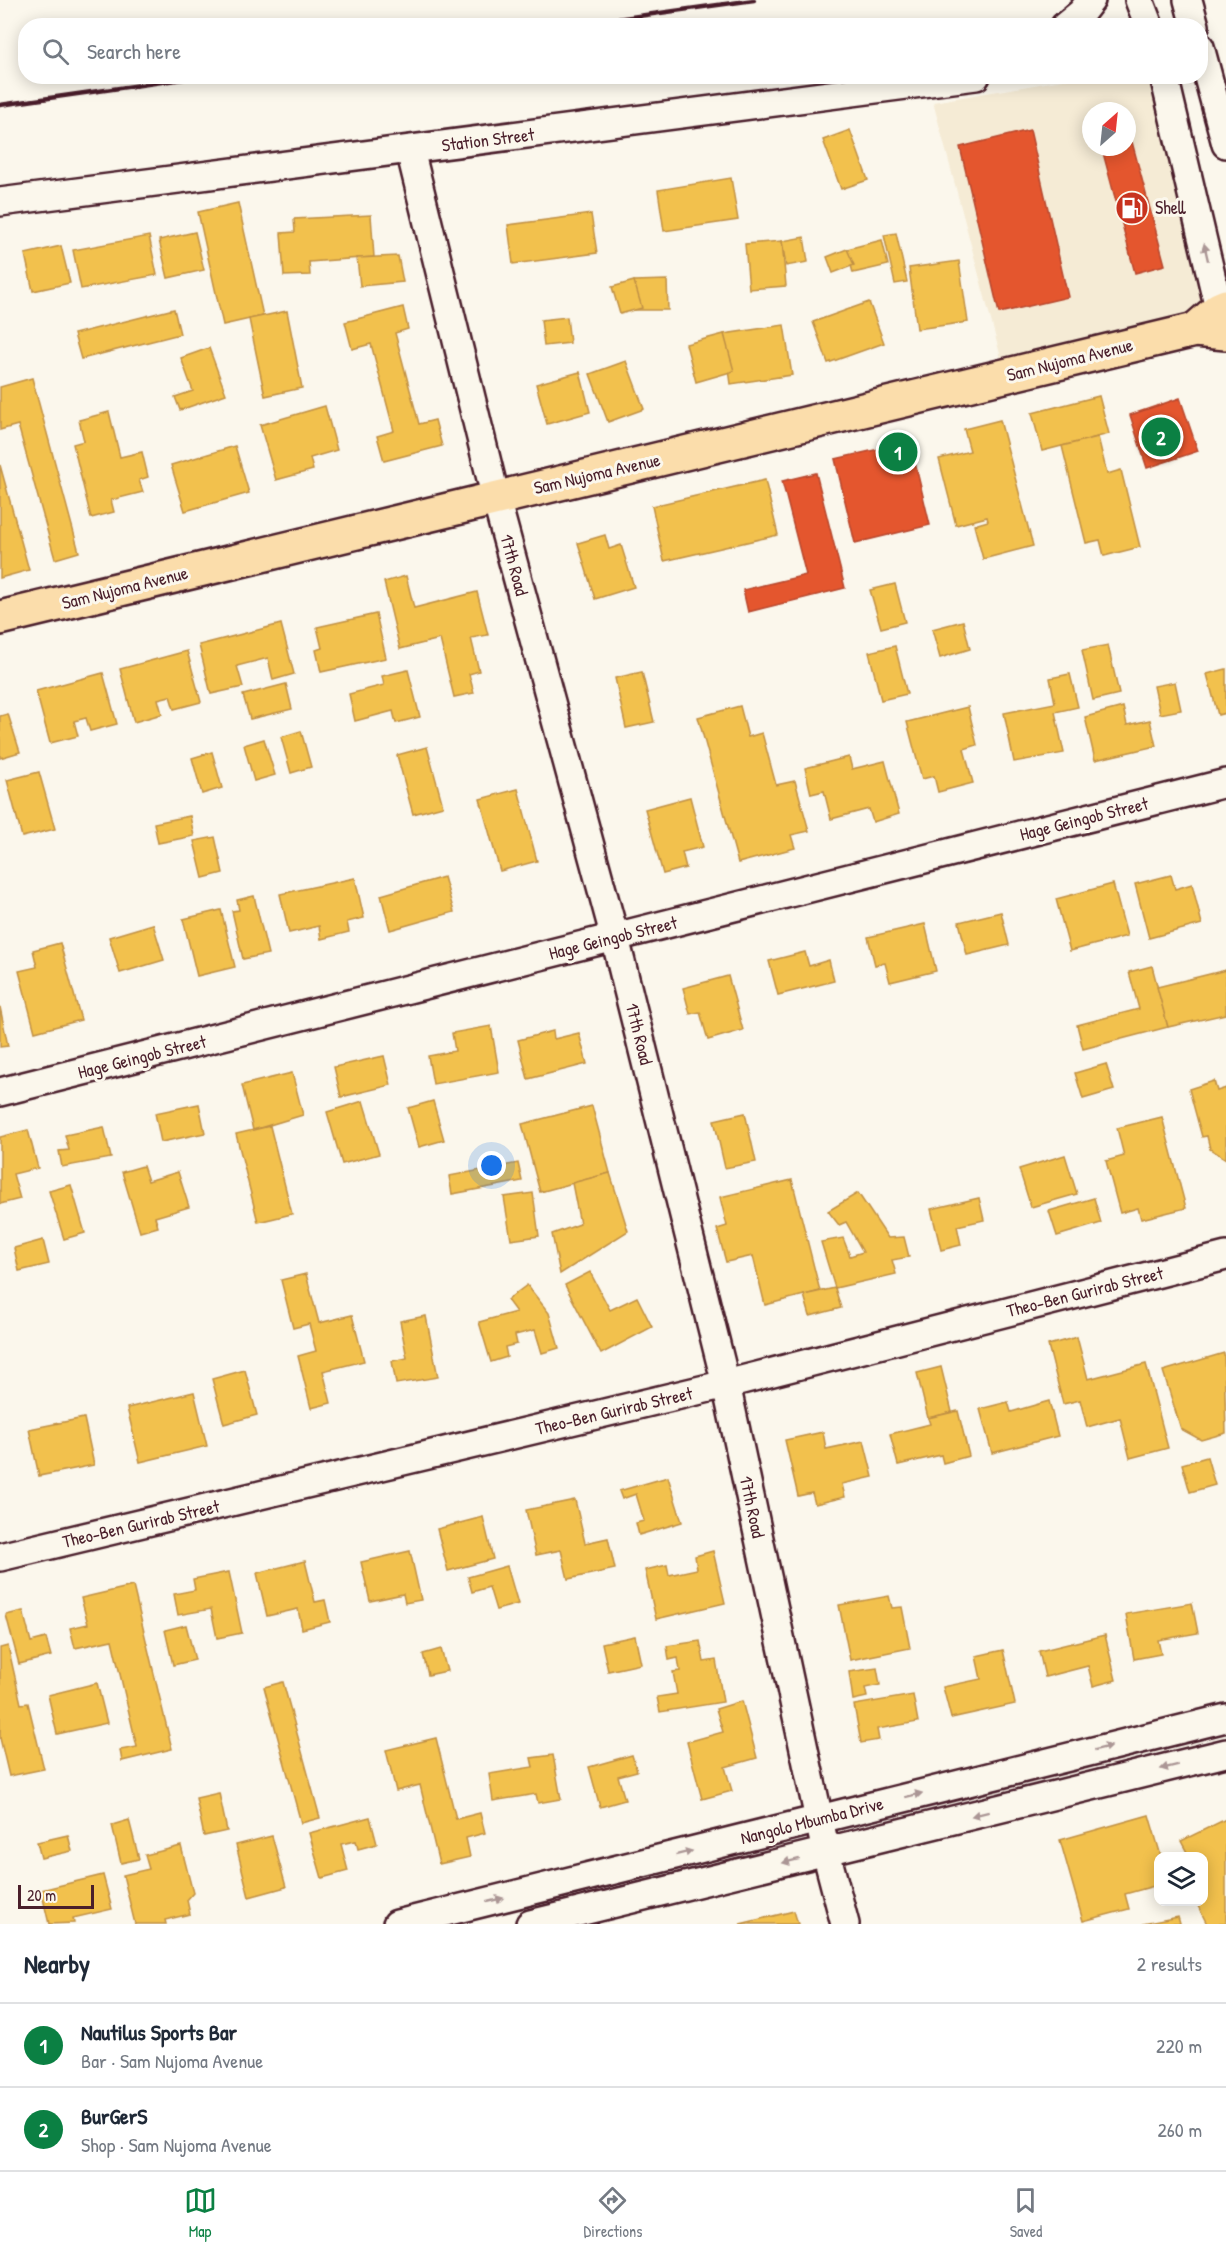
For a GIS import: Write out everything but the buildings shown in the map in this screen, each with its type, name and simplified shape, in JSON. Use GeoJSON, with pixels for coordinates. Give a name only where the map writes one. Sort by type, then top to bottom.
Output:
{"type":"FeatureCollection","features":[{"type":"Feature","properties":{"kind":"main road","name":"Sam Nujoma Avenue"},"geometry":{"type":"LineString","coordinates":[[0,618],[1219,326]]}},
{"type":"Feature","properties":{"kind":"street"},"geometry":{"type":"LineString","coordinates":[[1075,18],[1091,0]]}},
{"type":"Feature","properties":{"kind":"street"},"geometry":{"type":"LineString","coordinates":[[1139,0],[1146,18]]}},
{"type":"Feature","properties":{"kind":"street"},"geometry":{"type":"LineString","coordinates":[[1188,0],[1193,18]]}},
{"type":"Feature","properties":{"kind":"street"},"geometry":{"type":"LineString","coordinates":[[1208,77],[1226,144]]}},
{"type":"Feature","properties":{"kind":"street","name":"Station Street"},"geometry":{"type":"LineString","coordinates":[[0,202],[915,84]]}},
{"type":"Feature","properties":{"kind":"street"},"geometry":{"type":"LineString","coordinates":[[1166,84],[1219,326]]}},
{"type":"Feature","properties":{"kind":"street","name":"17th Road"},"geometry":{"type":"LineString","coordinates":[[411,150],[496,499],[615,938],[726,1384],[826,1852],[845,1924]]}},
{"type":"Feature","properties":{"kind":"street","name":"Hage Geingob Street"},"geometry":{"type":"LineString","coordinates":[[0,1092],[1226,783]]}},
{"type":"Feature","properties":{"kind":"street","name":"Theo-Ben Gurirab Street"},"geometry":{"type":"LineString","coordinates":[[0,1557],[726,1384],[1226,1256]]}},
{"type":"Feature","properties":{"kind":"street","name":"Nangolo Mbumba Drive"},"geometry":{"type":"LineString","coordinates":[[397,1924],[1226,1718]]}},
{"type":"Feature","properties":{"kind":"street","name":"Nangolo Mbumba Drive"},"geometry":{"type":"LineString","coordinates":[[530,1924],[1226,1753]]}},
{"type":"Feature","properties":{"kind":"shaded area"},"geometry":{"type":"Polygon","coordinates":[[[1040,84],[1152,84],[1207,311],[1001,358],[933,102],[1040,84]]]}},
{"type":"Feature","properties":{"kind":"railway"},"geometry":{"type":"LineString","coordinates":[[624,18],[754,0]]}},
{"type":"Feature","properties":{"kind":"railway"},"geometry":{"type":"LineString","coordinates":[[0,105],[148,84]]}},
{"type":"Feature","properties":{"kind":"place","name":"Shell"},"geometry":{"type":"Point","coordinates":[1132,208]}},
{"type":"Feature","properties":{"kind":"place","name":"BurGerS"},"geometry":{"type":"Point","coordinates":[1161,437]}},
{"type":"Feature","properties":{"kind":"place","name":"Nautilus Sports Bar"},"geometry":{"type":"Point","coordinates":[898,452]}}]}
